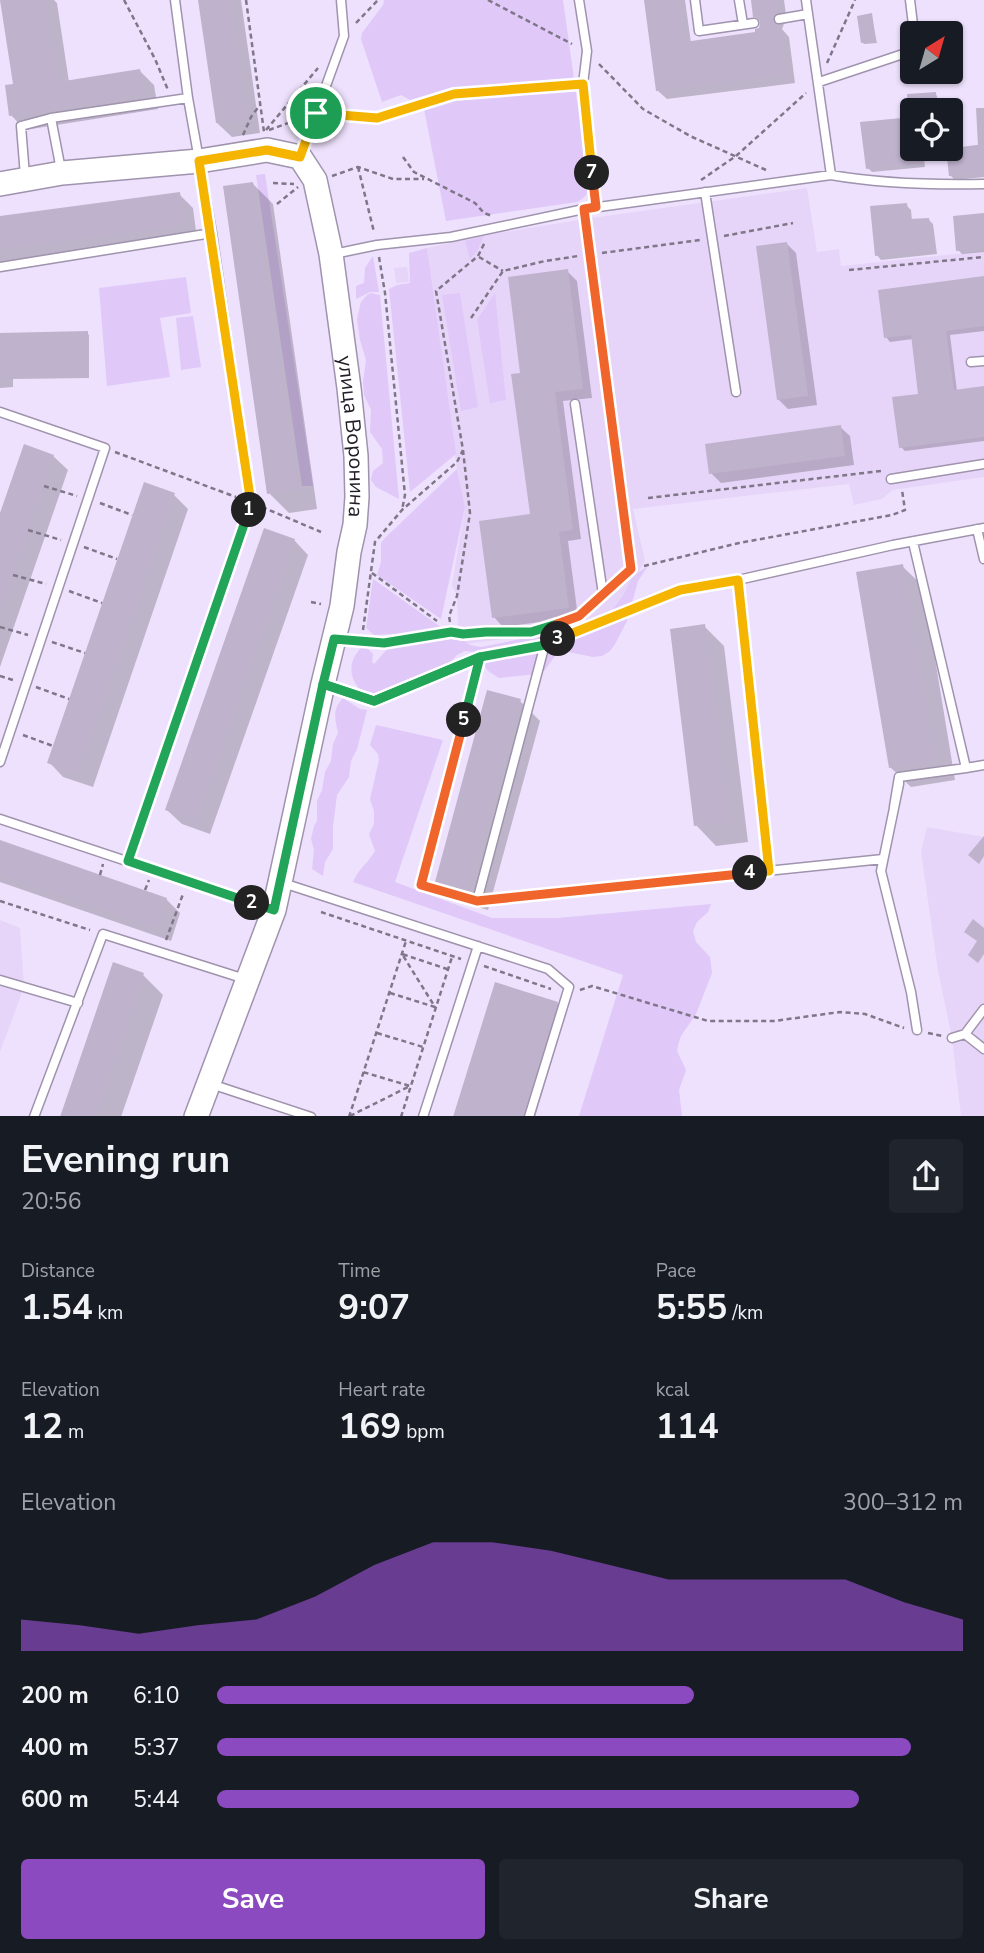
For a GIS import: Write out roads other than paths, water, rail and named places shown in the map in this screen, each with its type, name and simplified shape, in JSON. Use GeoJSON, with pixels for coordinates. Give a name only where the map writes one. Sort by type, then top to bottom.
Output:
{"type":"FeatureCollection","features":[{"type":"Feature","properties":{"kind":"street"},"geometry":{"type":"LineString","coordinates":[[0,184],[62,173],[199,161],[267,150],[300,157]]}},
{"type":"Feature","properties":{"kind":"street","name":"улица Воронина"},"geometry":{"type":"LineString","coordinates":[[197,1116],[274,910],[342,606],[355,525],[356,456],[331,254],[315,180],[300,157]]}},
{"type":"Feature","properties":{"kind":"lane"},"geometry":{"type":"LineString","coordinates":[[128,861],[251,503],[175,0]]}},
{"type":"Feature","properties":{"kind":"lane"},"geometry":{"type":"LineString","coordinates":[[300,157],[344,36],[341,0]]}},
{"type":"Feature","properties":{"kind":"lane"},"geometry":{"type":"LineString","coordinates":[[579,0],[587,51],[583,84],[596,207]]}},
{"type":"Feature","properties":{"kind":"lane"},"geometry":{"type":"LineString","coordinates":[[695,0],[699,30],[754,23]]}},
{"type":"Feature","properties":{"kind":"lane"},"geometry":{"type":"LineString","coordinates":[[739,0],[743,24]]}},
{"type":"Feature","properties":{"kind":"lane"},"geometry":{"type":"LineString","coordinates":[[806,0],[831,175]]}},
{"type":"Feature","properties":{"kind":"lane"},"geometry":{"type":"LineString","coordinates":[[910,0],[913,21]]}},
{"type":"Feature","properties":{"kind":"lane"},"geometry":{"type":"LineString","coordinates":[[779,19],[808,14]]}},
{"type":"Feature","properties":{"kind":"lane"},"geometry":{"type":"LineString","coordinates":[[819,82],[900,55]]}},
{"type":"Feature","properties":{"kind":"lane"},"geometry":{"type":"LineString","coordinates":[[26,179],[21,126],[51,118],[188,98]]}},
{"type":"Feature","properties":{"kind":"lane"},"geometry":{"type":"LineString","coordinates":[[51,118],[62,173]]}},
{"type":"Feature","properties":{"kind":"lane"},"geometry":{"type":"LineString","coordinates":[[331,254],[377,245],[451,237],[596,207],[831,175],[866,181],[934,185],[984,184]]}},
{"type":"Feature","properties":{"kind":"lane"},"geometry":{"type":"LineString","coordinates":[[705,192],[736,392]]}},
{"type":"Feature","properties":{"kind":"lane"},"geometry":{"type":"LineString","coordinates":[[334,639],[384,643],[451,632],[531,632],[579,616],[631,569],[584,209]]}},
{"type":"Feature","properties":{"kind":"lane"},"geometry":{"type":"LineString","coordinates":[[0,267],[212,233]]}},
{"type":"Feature","properties":{"kind":"lane"},"geometry":{"type":"LineString","coordinates":[[971,362],[984,361]]}},
{"type":"Feature","properties":{"kind":"lane"},"geometry":{"type":"LineString","coordinates":[[575,404],[603,594]]}},
{"type":"Feature","properties":{"kind":"lane"},"geometry":{"type":"LineString","coordinates":[[0,412],[105,448],[0,762]]}},
{"type":"Feature","properties":{"kind":"lane"},"geometry":{"type":"LineString","coordinates":[[891,479],[984,464]]}},
{"type":"Feature","properties":{"kind":"lane"},"geometry":{"type":"LineString","coordinates":[[323,684],[374,701],[480,657],[545,645],[680,590],[981,528],[984,559]]}},
{"type":"Feature","properties":{"kind":"lane"},"geometry":{"type":"LineString","coordinates":[[913,541],[966,768]]}},
{"type":"Feature","properties":{"kind":"lane"},"geometry":{"type":"LineString","coordinates":[[738,580],[769,871]]}},
{"type":"Feature","properties":{"kind":"lane"},"geometry":{"type":"LineString","coordinates":[[477,901],[545,645]]}},
{"type":"Feature","properties":{"kind":"lane"},"geometry":{"type":"LineString","coordinates":[[480,657],[421,885],[477,901],[883,859]]}},
{"type":"Feature","properties":{"kind":"lane"},"geometry":{"type":"LineString","coordinates":[[916,1030],[911,992],[881,871],[899,777],[984,765]]}},
{"type":"Feature","properties":{"kind":"lane"},"geometry":{"type":"LineString","coordinates":[[0,819],[274,910]]}},
{"type":"Feature","properties":{"kind":"lane"},"geometry":{"type":"LineString","coordinates":[[281,882],[548,969],[569,988],[529,1116]]}},
{"type":"Feature","properties":{"kind":"lane"},"geometry":{"type":"LineString","coordinates":[[34,1116],[103,934],[248,979]]}},
{"type":"Feature","properties":{"kind":"lane"},"geometry":{"type":"LineString","coordinates":[[423,1116],[478,946]]}},
{"type":"Feature","properties":{"kind":"lane"},"geometry":{"type":"LineString","coordinates":[[0,980],[78,1003]]}},
{"type":"Feature","properties":{"kind":"lane"},"geometry":{"type":"LineString","coordinates":[[952,1038],[965,1034],[984,1009]]}},
{"type":"Feature","properties":{"kind":"lane"},"geometry":{"type":"LineString","coordinates":[[965,1034],[984,1049]]}},
{"type":"Feature","properties":{"kind":"lane"},"geometry":{"type":"LineString","coordinates":[[209,1083],[312,1116]]}}]}
